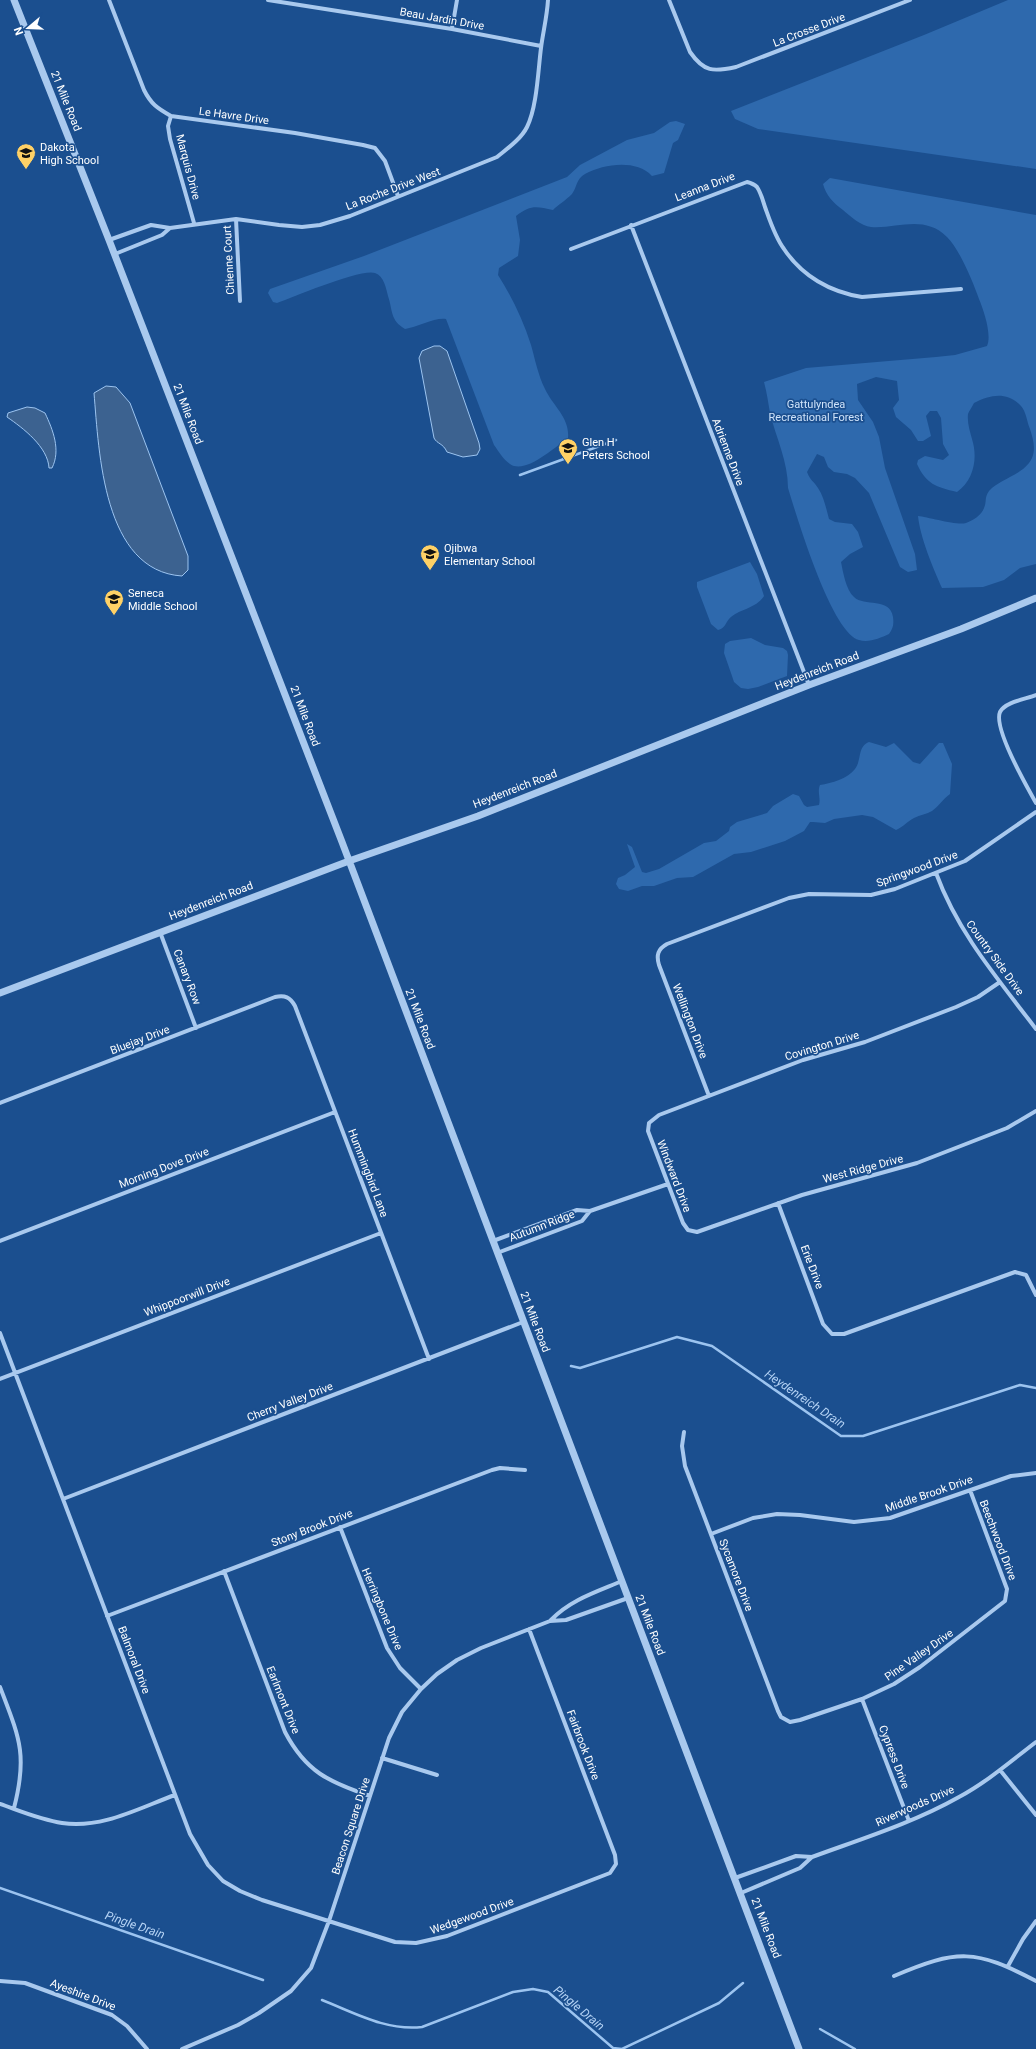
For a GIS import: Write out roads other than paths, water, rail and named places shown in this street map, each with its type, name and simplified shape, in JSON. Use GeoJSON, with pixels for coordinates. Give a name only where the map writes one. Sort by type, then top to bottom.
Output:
{"type":"FeatureCollection","features":[{"type":"Feature","properties":{"kind":"street","name":"21 Mile Road"},"geometry":{"type":"LineString","coordinates":[[14,0],[115,254],[349,861],[799,2049]]}},
{"type":"Feature","properties":{"kind":"street","name":"Le Havre Drive"},"geometry":{"type":"LineString","coordinates":[[109,0],[150,102],[171,116],[295,133],[375,148],[385,161],[398,196]]}},
{"type":"Feature","properties":{"kind":"street","name":"Beau Jardin Drive"},"geometry":{"type":"LineString","coordinates":[[268,0],[452,29],[541,46]]}},
{"type":"Feature","properties":{"kind":"street"},"geometry":{"type":"LineString","coordinates":[[452,29],[457,0]]}},
{"type":"Feature","properties":{"kind":"street","name":"La Roche Drive West"},"geometry":{"type":"LineString","coordinates":[[109,240],[151,225],[170,228],[194,223],[236,218],[302,227],[320,225],[350,216],[398,196],[474,168],[497,157],[516,142],[527,126],[534,98],[541,46],[547,17],[548,0]]}},
{"type":"Feature","properties":{"kind":"street","name":"La Crosse Drive"},"geometry":{"type":"LineString","coordinates":[[669,0],[690,52],[703,67],[720,71],[736,67],[910,0]]}},
{"type":"Feature","properties":{"kind":"street","name":"Marquis Drive"},"geometry":{"type":"LineString","coordinates":[[171,116],[168,126],[170,139],[194,223]]}},
{"type":"Feature","properties":{"kind":"street","name":"Leanna Drive"},"geometry":{"type":"LineString","coordinates":[[571,249],[747,182],[752,183],[759,190],[772,225],[790,258],[802,271],[828,287],[846,294],[862,297],[961,289]]}},
{"type":"Feature","properties":{"kind":"street","name":"Chienne Court"},"geometry":{"type":"LineString","coordinates":[[236,218],[240,301]]}},
{"type":"Feature","properties":{"kind":"street","name":"Adrienne Drive"},"geometry":{"type":"LineString","coordinates":[[631,225],[809,685]]}},
{"type":"Feature","properties":{"kind":"street","name":"La Roche Drive West"},"geometry":{"type":"LineString","coordinates":[[115,254],[162,235],[170,228]]}},
{"type":"Feature","properties":{"kind":"street","name":"Heydenreich Road"},"geometry":{"type":"LineString","coordinates":[[0,993],[349,861],[478,816],[809,685],[961,629],[1036,598]]}},
{"type":"Feature","properties":{"kind":"street"},"geometry":{"type":"LineString","coordinates":[[1036,695],[1006,707],[1000,713],[999,721],[1002,732],[1036,802]]}},
{"type":"Feature","properties":{"kind":"street","name":"Springwood Drive"},"geometry":{"type":"LineString","coordinates":[[659,952],[667,944],[789,898],[809,894],[871,895],[894,889],[955,866],[974,855],[1036,812]]}},
{"type":"Feature","properties":{"kind":"street","name":"Country Side Drive"},"geometry":{"type":"LineString","coordinates":[[936,873],[959,924],[1000,982],[1036,1029]]}},
{"type":"Feature","properties":{"kind":"street","name":"Canary Row"},"geometry":{"type":"LineString","coordinates":[[160,932],[196,1028]]}},
{"type":"Feature","properties":{"kind":"street","name":"Wellington Drive"},"geometry":{"type":"LineString","coordinates":[[659,952],[659,965],[709,1096]]}},
{"type":"Feature","properties":{"kind":"street","name":"Covington Drive"},"geometry":{"type":"LineString","coordinates":[[649,1123],[659,1115],[803,1060],[865,1042],[956,1007],[978,997],[1000,982]]}},
{"type":"Feature","properties":{"kind":"street","name":"Bluejay Drive"},"geometry":{"type":"LineString","coordinates":[[0,1103],[275,997],[287,996]]}},
{"type":"Feature","properties":{"kind":"street","name":"Hummingbird Lane"},"geometry":{"type":"LineString","coordinates":[[287,996],[292,1000],[295,1006],[429,1359]]}},
{"type":"Feature","properties":{"kind":"street","name":"West Ridge Drive"},"geometry":{"type":"LineString","coordinates":[[691,1232],[702,1231],[778,1203],[917,1163],[1007,1128],[1036,1111]]}},
{"type":"Feature","properties":{"kind":"street","name":"Morning Dove Drive"},"geometry":{"type":"LineString","coordinates":[[0,1241],[335,1112]]}},
{"type":"Feature","properties":{"kind":"street","name":"Windward Drive"},"geometry":{"type":"LineString","coordinates":[[649,1123],[649,1135],[683,1223],[691,1232]]}},
{"type":"Feature","properties":{"kind":"street","name":"Autumn Ridge"},"geometry":{"type":"LineString","coordinates":[[493,1241],[578,1210],[590,1211],[668,1184]]}},
{"type":"Feature","properties":{"kind":"street","name":"Erie Drive"},"geometry":{"type":"LineString","coordinates":[[778,1203],[823,1324],[832,1334],[844,1334],[1010,1273],[1022,1273],[1029,1278],[1036,1295]]}},
{"type":"Feature","properties":{"kind":"street","name":"Autumn Ridge"},"geometry":{"type":"LineString","coordinates":[[497,1253],[582,1221],[590,1211]]}},
{"type":"Feature","properties":{"kind":"street","name":"Whippoorwill Drive"},"geometry":{"type":"LineString","coordinates":[[0,1379],[381,1233]]}},
{"type":"Feature","properties":{"kind":"street","name":"Cherry Valley Drive"},"geometry":{"type":"LineString","coordinates":[[63,1499],[523,1322]]}},
{"type":"Feature","properties":{"kind":"street","name":"Balmoral Drive"},"geometry":{"type":"LineString","coordinates":[[0,1333],[175,1795],[190,1834],[201,1856],[224,1881],[240,1891],[262,1900],[329,1921]]}},
{"type":"Feature","properties":{"kind":"street","name":"Sycamore Drive"},"geometry":{"type":"LineString","coordinates":[[684,1432],[682,1446],[684,1462],[778,1711],[785,1720]]}},
{"type":"Feature","properties":{"kind":"street","name":"Stony Brook Drive"},"geometry":{"type":"LineString","coordinates":[[107,1616],[492,1470],[500,1468],[525,1470]]}},
{"type":"Feature","properties":{"kind":"street","name":"Middle Brook Drive"},"geometry":{"type":"LineString","coordinates":[[711,1534],[753,1518],[777,1514],[800,1515],[854,1522],[884,1520],[911,1512],[1011,1476],[1036,1473]]}},
{"type":"Feature","properties":{"kind":"street","name":"Beechwood Drive"},"geometry":{"type":"LineString","coordinates":[[970,1490],[1007,1588],[1006,1597]]}},
{"type":"Feature","properties":{"kind":"street","name":"Herringbone Drive"},"geometry":{"type":"LineString","coordinates":[[340,1528],[387,1648],[400,1668],[421,1689]]}},
{"type":"Feature","properties":{"kind":"street","name":"Earlmont Drive"},"geometry":{"type":"LineString","coordinates":[[224,1571],[285,1732],[296,1752],[320,1776],[338,1785],[370,1796]]}},
{"type":"Feature","properties":{"kind":"street","name":"Beacon Square Drive"},"geometry":{"type":"LineString","coordinates":[[550,1621],[560,1610],[582,1597],[622,1581]]}},
{"type":"Feature","properties":{"kind":"street","name":"Pine Valley Drive"},"geometry":{"type":"LineString","coordinates":[[785,1720],[790,1722],[800,1720],[862,1699],[894,1684],[920,1667],[1002,1605],[1006,1597]]}},
{"type":"Feature","properties":{"kind":"street","name":"Beacon Square Drive"},"geometry":{"type":"LineString","coordinates":[[182,2049],[238,2025],[291,1991],[311,1968],[329,1921],[394,1725],[421,1689],[436,1674],[463,1657],[550,1621],[566,1620],[628,1598]]}},
{"type":"Feature","properties":{"kind":"street","name":"Fairbrook Drive"},"geometry":{"type":"LineString","coordinates":[[529,1629],[615,1855],[615,1868]]}},
{"type":"Feature","properties":{"kind":"street"},"geometry":{"type":"LineString","coordinates":[[0,1687],[17,1732],[22,1754],[21,1775],[14,1808]]}},
{"type":"Feature","properties":{"kind":"street","name":"Cypress Drive"},"geometry":{"type":"LineString","coordinates":[[862,1699],[909,1821]]}},
{"type":"Feature","properties":{"kind":"street","name":"Riverwoods Drive"},"geometry":{"type":"LineString","coordinates":[[741,1893],[800,1868],[812,1857],[909,1821],[959,1797],[1000,1770],[1036,1742]]}},
{"type":"Feature","properties":{"kind":"street"},"geometry":{"type":"LineString","coordinates":[[382,1758],[438,1775]]}},
{"type":"Feature","properties":{"kind":"street"},"geometry":{"type":"LineString","coordinates":[[1000,1770],[1036,1815]]}},
{"type":"Feature","properties":{"kind":"street"},"geometry":{"type":"LineString","coordinates":[[0,1804],[62,1823],[92,1823],[112,1818],[175,1795]]}},
{"type":"Feature","properties":{"kind":"street","name":"Riverwoods Drive"},"geometry":{"type":"LineString","coordinates":[[735,1878],[796,1856],[812,1857]]}},
{"type":"Feature","properties":{"kind":"street","name":"Wedgewood Drive"},"geometry":{"type":"LineString","coordinates":[[329,1921],[395,1942],[426,1942],[447,1936],[607,1875],[615,1868]]}},
{"type":"Feature","properties":{"kind":"street"},"geometry":{"type":"LineString","coordinates":[[1008,1966],[1022,1940],[1036,1921]]}},
{"type":"Feature","properties":{"kind":"street"},"geometry":{"type":"LineString","coordinates":[[894,1976],[928,1962],[957,1956],[978,1957],[1008,1966],[1036,1981]]}},
{"type":"Feature","properties":{"kind":"street","name":"Ayeshire Drive"},"geometry":{"type":"LineString","coordinates":[[0,1981],[26,1983],[112,2015],[127,2026],[147,2049]]}},
{"type":"Feature","properties":{"kind":"waterway"},"geometry":{"type":"LineString","coordinates":[[520,475],[616,440]]}},
{"type":"Feature","properties":{"kind":"waterway","name":"Heydenreich Drain"},"geometry":{"type":"LineString","coordinates":[[571,1366],[580,1368],[677,1337],[712,1346],[841,1436],[863,1436],[1020,1385],[1036,1388]]}},
{"type":"Feature","properties":{"kind":"waterway","name":"Pingle Drain"},"geometry":{"type":"LineString","coordinates":[[0,1888],[263,1980]]}},
{"type":"Feature","properties":{"kind":"waterway","name":"Pingle Drain"},"geometry":{"type":"LineString","coordinates":[[322,2000],[383,2024],[409,2028],[422,2027],[513,1992],[533,1989],[548,1992],[613,2048],[622,2049],[719,2003],[743,1983]]}},
{"type":"Feature","properties":{"kind":"waterway","name":"Pingle Drain"},"geometry":{"type":"LineString","coordinates":[[820,2029],[855,2049]]}},
{"type":"Feature","properties":{"kind":"place","name":"Dakota High School"},"geometry":{"type":"Point","coordinates":[26,170]}},
{"type":"Feature","properties":{"kind":"place","name":"Glen H Peters School"},"geometry":{"type":"Point","coordinates":[568,465]}},
{"type":"Feature","properties":{"kind":"place","name":"Ojibwa Elementary School"},"geometry":{"type":"Point","coordinates":[430,571]}},
{"type":"Feature","properties":{"kind":"place","name":"Seneca Middle School"},"geometry":{"type":"Point","coordinates":[114,616]}},
{"type":"Feature","properties":{"kind":"park label","name":"Gattulyndea Recreational Forest"},"geometry":{"type":"Point","coordinates":[816,410]}}]}
